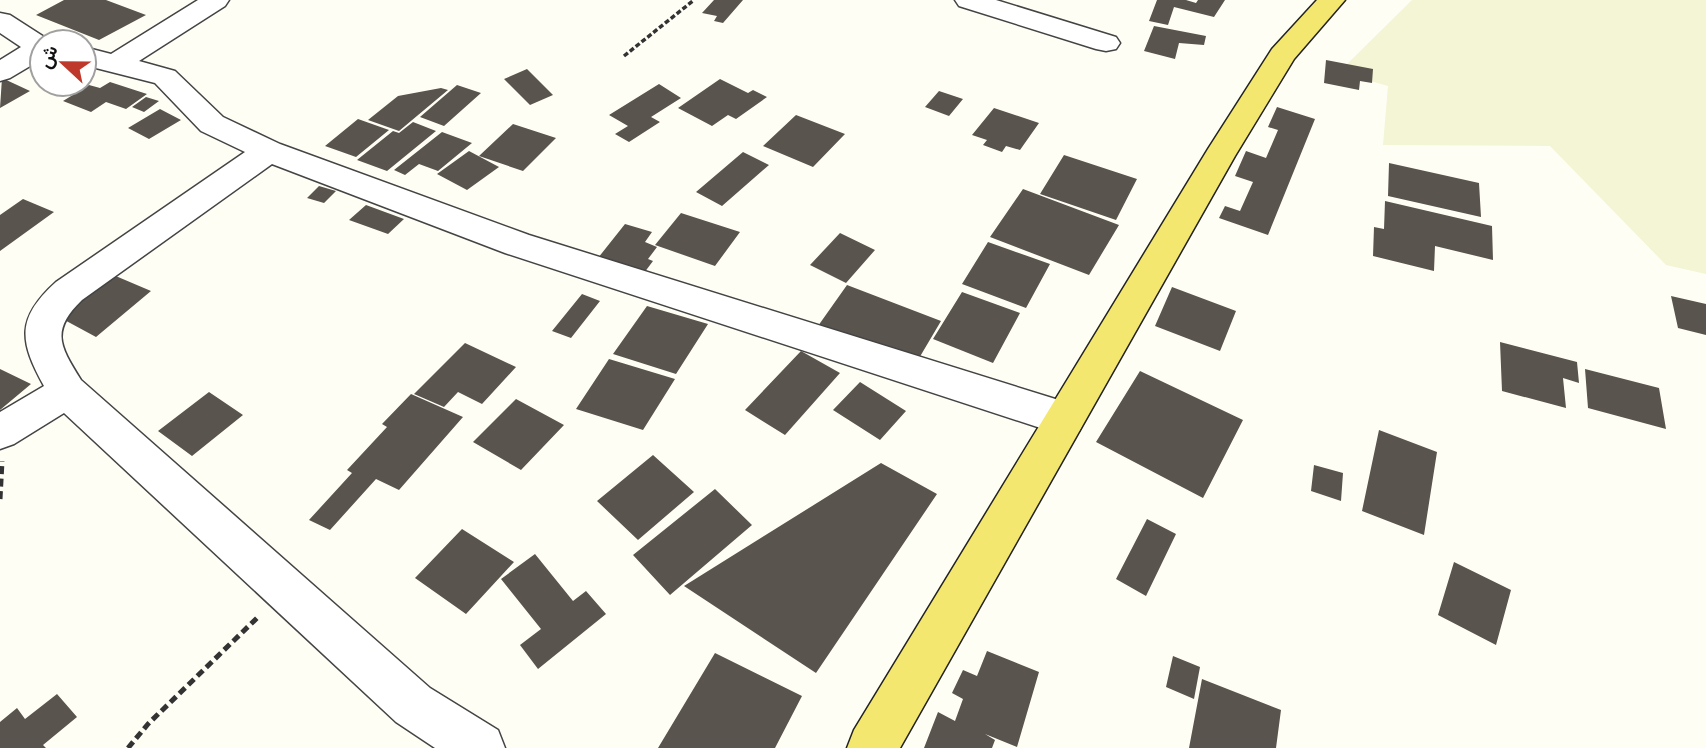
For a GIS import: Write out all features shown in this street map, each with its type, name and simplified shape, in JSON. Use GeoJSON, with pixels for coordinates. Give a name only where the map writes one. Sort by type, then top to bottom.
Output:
{"type":"FeatureCollection","features":[{"type":"Feature","properties":{"kind":"main road"},"geometry":{"type":"LineString","coordinates":[[872,748],[1219,156],[1275,67],[1332,0]]}},
{"type":"Feature","properties":{"kind":"street"},"geometry":{"type":"LineString","coordinates":[[117,63],[216,0]]}},
{"type":"Feature","properties":{"kind":"street"},"geometry":{"type":"LineString","coordinates":[[968,0],[1106,43]]}},
{"type":"Feature","properties":{"kind":"street"},"geometry":{"type":"LineString","coordinates":[[0,21],[28,39]]}},
{"type":"Feature","properties":{"kind":"street"},"geometry":{"type":"LineString","coordinates":[[0,72],[28,56]]}},
{"type":"Feature","properties":{"kind":"street"},"geometry":{"type":"LineString","coordinates":[[98,60],[164,77],[212,124],[270,151],[517,244],[1065,419]]}},
{"type":"Feature","properties":{"kind":"street"},"geometry":{"type":"LineString","coordinates":[[270,151],[69,291],[49,310],[43,328],[45,353],[67,391],[287,591],[413,705],[480,748]]}},
{"type":"Feature","properties":{"kind":"street"},"geometry":{"type":"LineString","coordinates":[[0,432],[67,391]]}},
{"type":"Feature","properties":{"kind":"path"},"geometry":{"type":"LineString","coordinates":[[624,57],[694,0]]}},
{"type":"Feature","properties":{"kind":"path"},"geometry":{"type":"LineString","coordinates":[[128,748],[148,724],[241,631],[287,591]]}},
{"type":"Feature","properties":{"kind":"green space"},"geometry":{"type":"Polygon","coordinates":[[[1412,0],[1706,0],[1706,274],[1666,265],[1550,146],[1383,145],[1388,86],[1339,72],[1412,0]]]}},
{"type":"Feature","properties":{"kind":"building"},"geometry":{"type":"Polygon","coordinates":[[[64,0],[106,0],[146,15],[99,40],[98,28],[69,28],[36,15],[64,0]]]}},
{"type":"Feature","properties":{"kind":"building"},"geometry":{"type":"Polygon","coordinates":[[[714,0],[743,0],[723,23],[714,21],[717,16],[702,13],[714,0]]]}},
{"type":"Feature","properties":{"kind":"building"},"geometry":{"type":"Polygon","coordinates":[[[1157,0],[1186,0],[1196,3],[1198,0],[1225,0],[1214,17],[1174,7],[1168,25],[1149,21],[1157,0]]]}},
{"type":"Feature","properties":{"kind":"building"},"geometry":{"type":"Polygon","coordinates":[[[1154,26],[1206,36],[1204,45],[1179,43],[1175,59],[1144,51],[1154,26]]]}},
{"type":"Feature","properties":{"kind":"building"},"geometry":{"type":"Polygon","coordinates":[[[1326,60],[1373,69],[1372,83],[1360,81],[1359,90],[1324,83],[1326,60]]]}},
{"type":"Feature","properties":{"kind":"building"},"geometry":{"type":"Polygon","coordinates":[[[527,69],[553,95],[530,105],[504,79],[527,69]]]}},
{"type":"Feature","properties":{"kind":"building"},"geometry":{"type":"Polygon","coordinates":[[[2,78],[28,90],[28,92],[0,108],[2,78]]]}},
{"type":"Feature","properties":{"kind":"building"},"geometry":{"type":"Polygon","coordinates":[[[720,79],[748,93],[753,90],[767,97],[736,119],[728,115],[712,126],[678,108],[720,79]]]}},
{"type":"Feature","properties":{"kind":"building"},"geometry":{"type":"Polygon","coordinates":[[[110,82],[147,94],[126,109],[106,102],[91,112],[63,101],[68,98],[98,98],[100,88],[110,82]]]}},
{"type":"Feature","properties":{"kind":"building"},"geometry":{"type":"Polygon","coordinates":[[[659,84],[681,98],[651,117],[660,122],[629,142],[615,134],[628,126],[609,115],[659,84]]]}},
{"type":"Feature","properties":{"kind":"building"},"geometry":{"type":"Polygon","coordinates":[[[457,85],[481,93],[444,126],[420,117],[457,85]]]}},
{"type":"Feature","properties":{"kind":"building"},"geometry":{"type":"Polygon","coordinates":[[[441,88],[448,90],[399,131],[368,120],[398,96],[441,88]]]}},
{"type":"Feature","properties":{"kind":"building"},"geometry":{"type":"Polygon","coordinates":[[[939,91],[963,99],[949,116],[925,107],[939,91]]]}},
{"type":"Feature","properties":{"kind":"building"},"geometry":{"type":"Polygon","coordinates":[[[146,97],[159,101],[144,112],[132,107],[146,97]]]}},
{"type":"Feature","properties":{"kind":"building"},"geometry":{"type":"Polygon","coordinates":[[[1277,107],[1315,119],[1268,235],[1219,218],[1225,206],[1240,211],[1253,182],[1235,176],[1246,151],[1266,158],[1278,130],[1268,127],[1277,107]]]}},
{"type":"Feature","properties":{"kind":"building"},"geometry":{"type":"Polygon","coordinates":[[[994,108],[1039,123],[1020,150],[1006,146],[1002,152],[983,145],[987,140],[972,135],[994,108]]]}},
{"type":"Feature","properties":{"kind":"building"},"geometry":{"type":"Polygon","coordinates":[[[160,109],[181,120],[149,139],[128,128],[160,109]]]}},
{"type":"Feature","properties":{"kind":"building"},"geometry":{"type":"Polygon","coordinates":[[[796,115],[845,134],[813,167],[763,146],[796,115]]]}},
{"type":"Feature","properties":{"kind":"building"},"geometry":{"type":"Polygon","coordinates":[[[358,119],[389,130],[356,157],[325,146],[358,119]]]}},
{"type":"Feature","properties":{"kind":"building"},"geometry":{"type":"Polygon","coordinates":[[[413,122],[436,131],[387,171],[357,160],[393,131],[399,133],[413,122]]]}},
{"type":"Feature","properties":{"kind":"building"},"geometry":{"type":"Polygon","coordinates":[[[513,124],[556,138],[523,171],[479,156],[513,124]]]}},
{"type":"Feature","properties":{"kind":"building"},"geometry":{"type":"Polygon","coordinates":[[[442,132],[472,143],[438,171],[419,164],[405,175],[394,170],[442,132]]]}},
{"type":"Feature","properties":{"kind":"building"},"geometry":{"type":"Polygon","coordinates":[[[469,151],[499,167],[467,190],[437,174],[469,151]]]}},
{"type":"Feature","properties":{"kind":"building"},"geometry":{"type":"Polygon","coordinates":[[[743,152],[769,165],[722,206],[696,192],[743,152]]]}},
{"type":"Feature","properties":{"kind":"building"},"geometry":{"type":"Polygon","coordinates":[[[1064,155],[1137,179],[1116,220],[1040,194],[1064,155]]]}},
{"type":"Feature","properties":{"kind":"building"},"geometry":{"type":"Polygon","coordinates":[[[1389,163],[1479,183],[1481,217],[1388,196],[1389,163]]]}},
{"type":"Feature","properties":{"kind":"building"},"geometry":{"type":"Polygon","coordinates":[[[319,186],[336,191],[324,203],[307,198],[319,186]]]}},
{"type":"Feature","properties":{"kind":"building"},"geometry":{"type":"Polygon","coordinates":[[[1023,189],[1119,225],[1089,275],[990,237],[1023,189]]]}},
{"type":"Feature","properties":{"kind":"building"},"geometry":{"type":"Polygon","coordinates":[[[23,199],[54,212],[0,251],[0,215],[23,199]]]}},
{"type":"Feature","properties":{"kind":"building"},"geometry":{"type":"Polygon","coordinates":[[[1385,201],[1492,226],[1493,260],[1435,246],[1434,271],[1373,256],[1374,227],[1384,229],[1385,201]]]}},
{"type":"Feature","properties":{"kind":"building"},"geometry":{"type":"Polygon","coordinates":[[[366,205],[404,219],[388,234],[349,220],[366,205]]]}},
{"type":"Feature","properties":{"kind":"building"},"geometry":{"type":"Polygon","coordinates":[[[681,213],[740,232],[715,266],[655,245],[681,213]]]}},
{"type":"Feature","properties":{"kind":"building"},"geometry":{"type":"Polygon","coordinates":[[[625,224],[652,232],[645,242],[657,247],[648,259],[653,261],[644,273],[598,258],[625,224]]]}},
{"type":"Feature","properties":{"kind":"building"},"geometry":{"type":"Polygon","coordinates":[[[840,233],[875,250],[846,283],[810,265],[840,233]]]}},
{"type":"Feature","properties":{"kind":"building"},"geometry":{"type":"Polygon","coordinates":[[[988,242],[1050,264],[1026,308],[962,284],[988,242]]]}},
{"type":"Feature","properties":{"kind":"building"},"geometry":{"type":"Polygon","coordinates":[[[111,274],[151,291],[96,337],[59,317],[111,274]]]}},
{"type":"Feature","properties":{"kind":"building"},"geometry":{"type":"Polygon","coordinates":[[[847,285],[941,321],[915,365],[818,326],[847,285]]]}},
{"type":"Feature","properties":{"kind":"building"},"geometry":{"type":"Polygon","coordinates":[[[1172,287],[1236,311],[1220,351],[1155,326],[1172,287]]]}},
{"type":"Feature","properties":{"kind":"building"},"geometry":{"type":"Polygon","coordinates":[[[962,292],[1020,313],[993,363],[933,339],[962,292]]]}},
{"type":"Feature","properties":{"kind":"building"},"geometry":{"type":"Polygon","coordinates":[[[582,294],[600,301],[571,338],[552,331],[582,294]]]}},
{"type":"Feature","properties":{"kind":"building"},"geometry":{"type":"Polygon","coordinates":[[[1671,296],[1706,304],[1706,335],[1678,328],[1671,296]]]}},
{"type":"Feature","properties":{"kind":"building"},"geometry":{"type":"Polygon","coordinates":[[[647,306],[708,324],[676,374],[613,354],[647,306]]]}},
{"type":"Feature","properties":{"kind":"building"},"geometry":{"type":"Polygon","coordinates":[[[1500,342],[1577,362],[1579,383],[1563,378],[1566,408],[1502,391],[1500,342]]]}},
{"type":"Feature","properties":{"kind":"building"},"geometry":{"type":"Polygon","coordinates":[[[465,343],[516,367],[482,404],[458,392],[444,407],[414,394],[465,343]]]}},
{"type":"Feature","properties":{"kind":"building"},"geometry":{"type":"Polygon","coordinates":[[[801,351],[840,373],[785,435],[745,410],[801,351]]]}},
{"type":"Feature","properties":{"kind":"building"},"geometry":{"type":"Polygon","coordinates":[[[609,359],[675,379],[643,430],[576,409],[609,359]]]}},
{"type":"Feature","properties":{"kind":"building"},"geometry":{"type":"Polygon","coordinates":[[[0,369],[31,384],[0,410],[0,369]]]}},
{"type":"Feature","properties":{"kind":"building"},"geometry":{"type":"Polygon","coordinates":[[[1585,369],[1659,388],[1666,429],[1588,408],[1585,369]]]}},
{"type":"Feature","properties":{"kind":"building"},"geometry":{"type":"Polygon","coordinates":[[[1140,371],[1243,420],[1203,498],[1096,442],[1140,371]]]}},
{"type":"Feature","properties":{"kind":"building"},"geometry":{"type":"Polygon","coordinates":[[[860,382],[906,411],[880,440],[833,410],[860,382]]]}},
{"type":"Feature","properties":{"kind":"building"},"geometry":{"type":"Polygon","coordinates":[[[209,392],[243,415],[192,456],[158,431],[209,392]]]}},
{"type":"Feature","properties":{"kind":"building"},"geometry":{"type":"Polygon","coordinates":[[[411,394],[463,417],[399,490],[376,479],[330,530],[309,520],[352,473],[347,470],[387,427],[382,424],[411,394]]]}},
{"type":"Feature","properties":{"kind":"building"},"geometry":{"type":"Polygon","coordinates":[[[516,399],[564,425],[521,470],[473,442],[516,399]]]}},
{"type":"Feature","properties":{"kind":"building"},"geometry":{"type":"Polygon","coordinates":[[[1379,430],[1437,452],[1424,535],[1362,511],[1379,430]]]}},
{"type":"Feature","properties":{"kind":"building"},"geometry":{"type":"Polygon","coordinates":[[[653,455],[694,492],[638,540],[597,501],[653,455]]]}},
{"type":"Feature","properties":{"kind":"building"},"geometry":{"type":"Polygon","coordinates":[[[881,463],[937,494],[816,673],[684,586],[881,463]]]}},
{"type":"Feature","properties":{"kind":"building"},"geometry":{"type":"Polygon","coordinates":[[[1314,465],[1343,473],[1341,501],[1311,491],[1314,465]]]}},
{"type":"Feature","properties":{"kind":"building"},"geometry":{"type":"Polygon","coordinates":[[[715,489],[752,525],[670,595],[633,555],[715,489]]]}},
{"type":"Feature","properties":{"kind":"building"},"geometry":{"type":"Polygon","coordinates":[[[1147,519],[1176,534],[1146,596],[1116,579],[1147,519]]]}},
{"type":"Feature","properties":{"kind":"building"},"geometry":{"type":"Polygon","coordinates":[[[462,529],[514,562],[466,614],[415,578],[462,529]]]}},
{"type":"Feature","properties":{"kind":"building"},"geometry":{"type":"Polygon","coordinates":[[[535,554],[573,601],[586,591],[606,614],[538,669],[520,645],[541,629],[501,579],[535,554]]]}},
{"type":"Feature","properties":{"kind":"building"},"geometry":{"type":"Polygon","coordinates":[[[1454,562],[1511,590],[1496,645],[1438,615],[1454,562]]]}},
{"type":"Feature","properties":{"kind":"building"},"geometry":{"type":"Polygon","coordinates":[[[987,651],[1039,672],[1017,747],[985,734],[995,740],[992,748],[924,748],[938,712],[955,721],[963,699],[952,693],[963,670],[977,676],[987,651]]]}},
{"type":"Feature","properties":{"kind":"building"},"geometry":{"type":"Polygon","coordinates":[[[715,653],[802,696],[775,748],[658,748],[715,653]]]}},
{"type":"Feature","properties":{"kind":"building"},"geometry":{"type":"Polygon","coordinates":[[[1173,656],[1200,667],[1194,699],[1166,687],[1173,656]]]}},
{"type":"Feature","properties":{"kind":"building"},"geometry":{"type":"Polygon","coordinates":[[[1202,679],[1281,710],[1276,748],[1189,748],[1202,679]]]}},
{"type":"Feature","properties":{"kind":"building"},"geometry":{"type":"Polygon","coordinates":[[[57,694],[77,717],[43,745],[46,748],[0,748],[0,722],[17,708],[25,719],[57,694]]]}}]}
